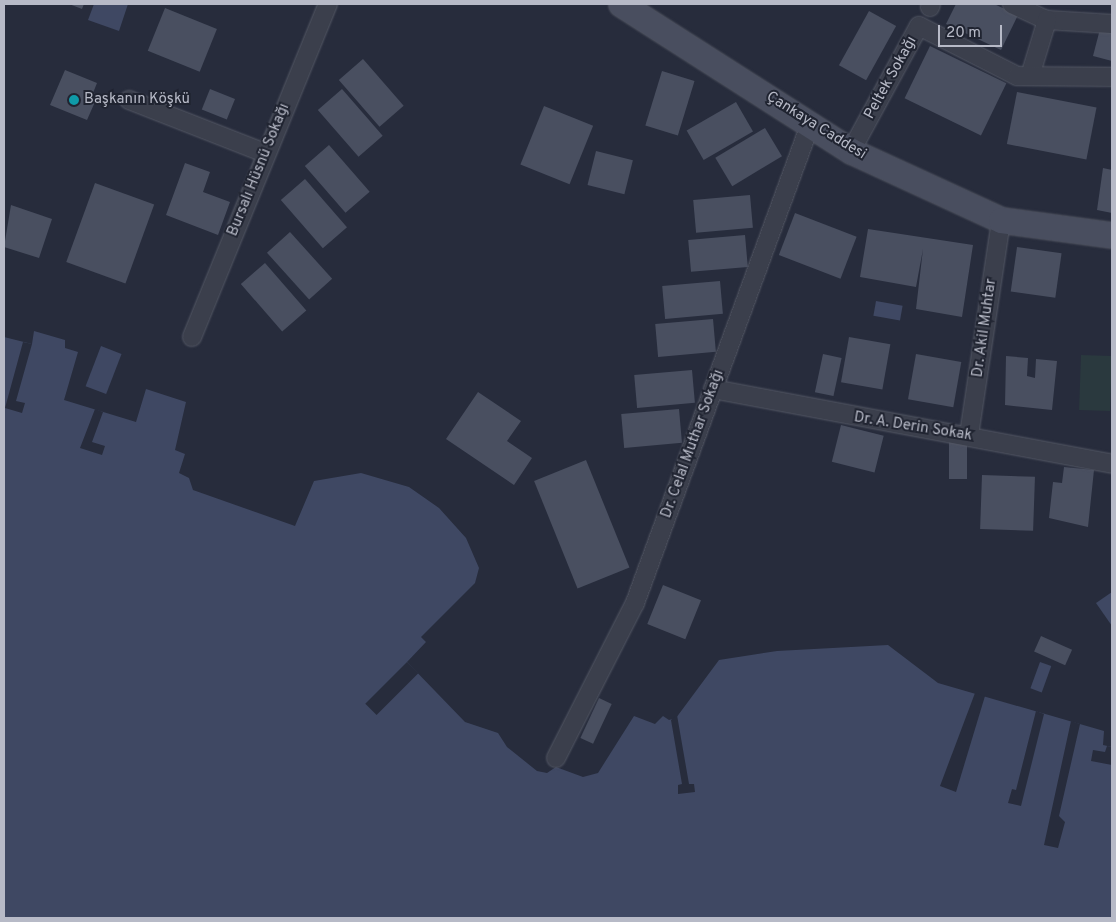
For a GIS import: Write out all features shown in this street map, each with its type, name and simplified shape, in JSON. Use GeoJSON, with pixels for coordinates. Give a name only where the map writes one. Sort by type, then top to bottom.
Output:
{"type":"FeatureCollection","features":[{"type":"Feature","properties":{"kind":"street","name":"Bursalı Hüsnü Sokağı"},"geometry":{"type":"LineString","coordinates":[[192,337],[265,153],[328,4]]}},
{"type":"Feature","properties":{"kind":"street","name":"Çankaya Caddesi"},"geometry":{"type":"LineString","coordinates":[[621,4],[811,122],[851,151],[1001,220],[1112,235]]}},
{"type":"Feature","properties":{"kind":"street"},"geometry":{"type":"LineString","coordinates":[[1012,4],[1047,20],[1112,24]]}},
{"type":"Feature","properties":{"kind":"street"},"geometry":{"type":"LineString","coordinates":[[1030,76],[1047,20]]}},
{"type":"Feature","properties":{"kind":"street","name":"Peltek Sokağı"},"geometry":{"type":"LineString","coordinates":[[851,151],[919,26],[1017,76],[1112,77]]}},
{"type":"Feature","properties":{"kind":"street"},"geometry":{"type":"LineString","coordinates":[[129,100],[265,153]]}},
{"type":"Feature","properties":{"kind":"street","name":"Dr. Celal Muthar Sokağı"},"geometry":{"type":"LineString","coordinates":[[556,758],[635,603],[811,122]]}},
{"type":"Feature","properties":{"kind":"street","name":"Dr. Akil Muhtar"},"geometry":{"type":"LineString","coordinates":[[969,435],[1001,220]]}},
{"type":"Feature","properties":{"kind":"street","name":"Dr. A. Derin Sokak"},"geometry":{"type":"LineString","coordinates":[[713,389],[838,416],[969,435],[1112,464]]}},
{"type":"Feature","properties":{"kind":"shaded area"},"geometry":{"type":"Polygon","coordinates":[[[1081,355],[1112,356],[1110,411],[1079,410],[1081,355]]]}},
{"type":"Feature","properties":{"kind":"water"},"geometry":{"type":"Polygon","coordinates":[[[94,4],[128,4],[119,31],[88,20],[94,4]]]}},
{"type":"Feature","properties":{"kind":"water"},"geometry":{"type":"Polygon","coordinates":[[[876,301],[903,306],[900,320],[873,316],[876,301]]]}},
{"type":"Feature","properties":{"kind":"water"},"geometry":{"type":"Polygon","coordinates":[[[34,331],[65,340],[65,348],[78,352],[64,400],[136,422],[146,389],[186,402],[175,450],[185,454],[179,473],[189,478],[193,490],[295,526],[314,481],[361,473],[409,487],[439,508],[466,538],[479,568],[475,583],[421,637],[426,642],[407,662],[465,722],[498,733],[507,747],[537,771],[547,773],[556,767],[583,777],[598,773],[634,716],[655,724],[663,716],[669,720],[676,718],[719,660],[777,651],[888,645],[938,683],[1104,731],[1103,745],[1112,747],[1112,918],[4,918],[4,337],[32,344],[34,331]]]}},
{"type":"Feature","properties":{"kind":"water"},"geometry":{"type":"Polygon","coordinates":[[[101,346],[122,354],[106,394],[86,386],[101,346]]]}},
{"type":"Feature","properties":{"kind":"water"},"geometry":{"type":"Polygon","coordinates":[[[1112,592],[1112,626],[1096,603],[1112,592]]]}},
{"type":"Feature","properties":{"kind":"water"},"geometry":{"type":"Polygon","coordinates":[[[1040,662],[1051,666],[1042,692],[1030,688],[1040,662]]]}},
{"type":"Feature","properties":{"kind":"pier"},"geometry":{"type":"Polygon","coordinates":[[[23,342],[32,344],[16,401],[25,403],[22,413],[5,408],[23,342]]]}},
{"type":"Feature","properties":{"kind":"pier"},"geometry":{"type":"Polygon","coordinates":[[[95,409],[103,412],[92,442],[105,446],[102,455],[80,448],[95,409]]]}},
{"type":"Feature","properties":{"kind":"pier"},"geometry":{"type":"Polygon","coordinates":[[[407,662],[418,673],[377,715],[365,704],[407,662]]]}},
{"type":"Feature","properties":{"kind":"pier"},"geometry":{"type":"Polygon","coordinates":[[[975,693],[985,696],[956,792],[940,786],[975,693]]]}},
{"type":"Feature","properties":{"kind":"pier"},"geometry":{"type":"Polygon","coordinates":[[[1036,711],[1044,714],[1021,806],[1008,803],[1012,789],[1016,790],[1036,711]]]}},
{"type":"Feature","properties":{"kind":"pier"},"geometry":{"type":"Polygon","coordinates":[[[677,715],[689,784],[694,784],[695,792],[678,794],[678,785],[682,784],[671,720],[677,715]]]}},
{"type":"Feature","properties":{"kind":"pier"},"geometry":{"type":"Polygon","coordinates":[[[1071,721],[1080,724],[1059,816],[1065,822],[1058,848],[1044,845],[1071,721]]]}},
{"type":"Feature","properties":{"kind":"pier"},"geometry":{"type":"Polygon","coordinates":[[[1107,746],[1112,747],[1112,765],[1091,761],[1093,750],[1105,752],[1107,746]]]}},
{"type":"Feature","properties":{"kind":"building"},"geometry":{"type":"Polygon","coordinates":[[[69,4],[84,4],[82,9],[69,4]]]}},
{"type":"Feature","properties":{"kind":"building"},"geometry":{"type":"Polygon","coordinates":[[[956,4],[994,4],[1018,15],[1001,50],[946,24],[956,4]]]}},
{"type":"Feature","properties":{"kind":"building"},"geometry":{"type":"Polygon","coordinates":[[[165,8],[217,29],[200,72],[148,51],[165,8]]]}},
{"type":"Feature","properties":{"kind":"building"},"geometry":{"type":"Polygon","coordinates":[[[869,11],[896,26],[866,80],[839,65],[869,11]]]}},
{"type":"Feature","properties":{"kind":"building"},"geometry":{"type":"Polygon","coordinates":[[[1100,29],[1112,32],[1112,61],[1093,56],[1100,29]]]}},
{"type":"Feature","properties":{"kind":"building"},"geometry":{"type":"Polygon","coordinates":[[[930,46],[1006,83],[981,135],[905,98],[930,46]]]}},
{"type":"Feature","properties":{"kind":"building"},"geometry":{"type":"Polygon","coordinates":[[[363,59],[404,106],[380,127],[339,80],[363,59]]]}},
{"type":"Feature","properties":{"kind":"building","name":"Başkanın Köşkü"},"geometry":{"type":"Polygon","coordinates":[[[65,70],[97,83],[93,93],[98,95],[87,120],[50,105],[65,70]]]}},
{"type":"Feature","properties":{"kind":"building"},"geometry":{"type":"Polygon","coordinates":[[[662,71],[695,81],[678,135],[645,126],[662,71]]]}},
{"type":"Feature","properties":{"kind":"building"},"geometry":{"type":"Polygon","coordinates":[[[210,89],[235,99],[227,120],[202,109],[210,89]]]}},
{"type":"Feature","properties":{"kind":"building"},"geometry":{"type":"Polygon","coordinates":[[[342,89],[383,136],[359,157],[318,110],[342,89]]]}},
{"type":"Feature","properties":{"kind":"building"},"geometry":{"type":"Polygon","coordinates":[[[1017,92],[1097,107],[1086,159],[1007,144],[1017,92]]]}},
{"type":"Feature","properties":{"kind":"building"},"geometry":{"type":"Polygon","coordinates":[[[736,102],[753,131],[704,160],[687,130],[736,102]]]}},
{"type":"Feature","properties":{"kind":"building"},"geometry":{"type":"Polygon","coordinates":[[[544,106],[593,126],[570,184],[520,164],[544,106]]]}},
{"type":"Feature","properties":{"kind":"building"},"geometry":{"type":"Polygon","coordinates":[[[765,128],[782,156],[732,186],[715,158],[765,128]]]}},
{"type":"Feature","properties":{"kind":"building"},"geometry":{"type":"Polygon","coordinates":[[[329,145],[370,192],[346,213],[305,166],[329,145]]]}},
{"type":"Feature","properties":{"kind":"building"},"geometry":{"type":"Polygon","coordinates":[[[596,151],[633,160],[624,194],[588,185],[596,151]]]}},
{"type":"Feature","properties":{"kind":"building"},"geometry":{"type":"Polygon","coordinates":[[[185,163],[210,172],[203,192],[230,202],[218,235],[166,215],[185,163]]]}},
{"type":"Feature","properties":{"kind":"building"},"geometry":{"type":"Polygon","coordinates":[[[1103,168],[1112,170],[1112,213],[1097,210],[1103,168]]]}},
{"type":"Feature","properties":{"kind":"building"},"geometry":{"type":"Polygon","coordinates":[[[305,179],[347,227],[323,248],[281,200],[305,179]]]}},
{"type":"Feature","properties":{"kind":"building"},"geometry":{"type":"Polygon","coordinates":[[[95,183],[154,205],[125,283],[66,262],[95,183]]]}},
{"type":"Feature","properties":{"kind":"building"},"geometry":{"type":"Polygon","coordinates":[[[750,195],[753,228],[696,233],[693,200],[750,195]]]}},
{"type":"Feature","properties":{"kind":"building"},"geometry":{"type":"Polygon","coordinates":[[[11,205],[52,219],[39,258],[4,247],[11,205]]]}},
{"type":"Feature","properties":{"kind":"building"},"geometry":{"type":"Polygon","coordinates":[[[795,213],[857,237],[840,279],[779,255],[795,213]]]}},
{"type":"Feature","properties":{"kind":"building"},"geometry":{"type":"Polygon","coordinates":[[[868,229],[973,245],[962,317],[916,309],[923,249],[916,287],[860,277],[868,229]]]}},
{"type":"Feature","properties":{"kind":"building"},"geometry":{"type":"Polygon","coordinates":[[[290,232],[332,279],[309,300],[267,253],[290,232]]]}},
{"type":"Feature","properties":{"kind":"building"},"geometry":{"type":"Polygon","coordinates":[[[745,235],[748,267],[691,272],[688,240],[745,235]]]}},
{"type":"Feature","properties":{"kind":"building"},"geometry":{"type":"Polygon","coordinates":[[[1017,247],[1062,253],[1055,298],[1011,292],[1017,247]]]}},
{"type":"Feature","properties":{"kind":"building"},"geometry":{"type":"Polygon","coordinates":[[[265,263],[306,311],[282,332],[241,284],[265,263]]]}},
{"type":"Feature","properties":{"kind":"building"},"geometry":{"type":"Polygon","coordinates":[[[720,281],[723,314],[665,319],[662,286],[720,281]]]}},
{"type":"Feature","properties":{"kind":"building"},"geometry":{"type":"Polygon","coordinates":[[[713,319],[716,352],[658,357],[655,324],[713,319]]]}},
{"type":"Feature","properties":{"kind":"building"},"geometry":{"type":"Polygon","coordinates":[[[849,337],[890,344],[882,390],[841,382],[849,337]]]}},
{"type":"Feature","properties":{"kind":"building"},"geometry":{"type":"Polygon","coordinates":[[[823,354],[842,358],[833,396],[815,392],[823,354]]]}},
{"type":"Feature","properties":{"kind":"building"},"geometry":{"type":"Polygon","coordinates":[[[916,354],[961,362],[953,407],[908,399],[916,354]]]}},
{"type":"Feature","properties":{"kind":"building"},"geometry":{"type":"Polygon","coordinates":[[[1006,356],[1028,358],[1027,376],[1035,378],[1036,359],[1057,361],[1052,410],[1005,405],[1006,356]]]}},
{"type":"Feature","properties":{"kind":"building"},"geometry":{"type":"Polygon","coordinates":[[[692,370],[695,403],[637,408],[634,375],[692,370]]]}},
{"type":"Feature","properties":{"kind":"building"},"geometry":{"type":"Polygon","coordinates":[[[478,392],[521,421],[507,441],[532,458],[514,485],[446,439],[478,392]]]}},
{"type":"Feature","properties":{"kind":"building"},"geometry":{"type":"Polygon","coordinates":[[[679,409],[682,443],[624,448],[621,414],[679,409]]]}},
{"type":"Feature","properties":{"kind":"building"},"geometry":{"type":"Polygon","coordinates":[[[841,425],[884,436],[874,473],[832,462],[841,425]]]}},
{"type":"Feature","properties":{"kind":"building"},"geometry":{"type":"Polygon","coordinates":[[[949,442],[967,442],[967,479],[949,479],[949,442]]]}},
{"type":"Feature","properties":{"kind":"building"},"geometry":{"type":"Polygon","coordinates":[[[586,460],[629,568],[578,589],[534,481],[586,460]]]}},
{"type":"Feature","properties":{"kind":"building"},"geometry":{"type":"Polygon","coordinates":[[[1064,467],[1094,470],[1088,527],[1049,518],[1053,482],[1062,483],[1064,467]]]}},
{"type":"Feature","properties":{"kind":"building"},"geometry":{"type":"Polygon","coordinates":[[[982,475],[1035,477],[1033,531],[980,529],[982,475]]]}},
{"type":"Feature","properties":{"kind":"building"},"geometry":{"type":"Polygon","coordinates":[[[663,585],[701,600],[685,639],[647,624],[663,585]]]}},
{"type":"Feature","properties":{"kind":"building"},"geometry":{"type":"Polygon","coordinates":[[[1041,636],[1072,650],[1065,665],[1034,652],[1041,636]]]}},
{"type":"Feature","properties":{"kind":"building"},"geometry":{"type":"Polygon","coordinates":[[[599,698],[612,704],[593,744],[580,738],[599,698]]]}},
{"type":"Feature","properties":{"kind":"place","name":"Başkanın Köşkü"},"geometry":{"type":"Point","coordinates":[74,100]}}]}
